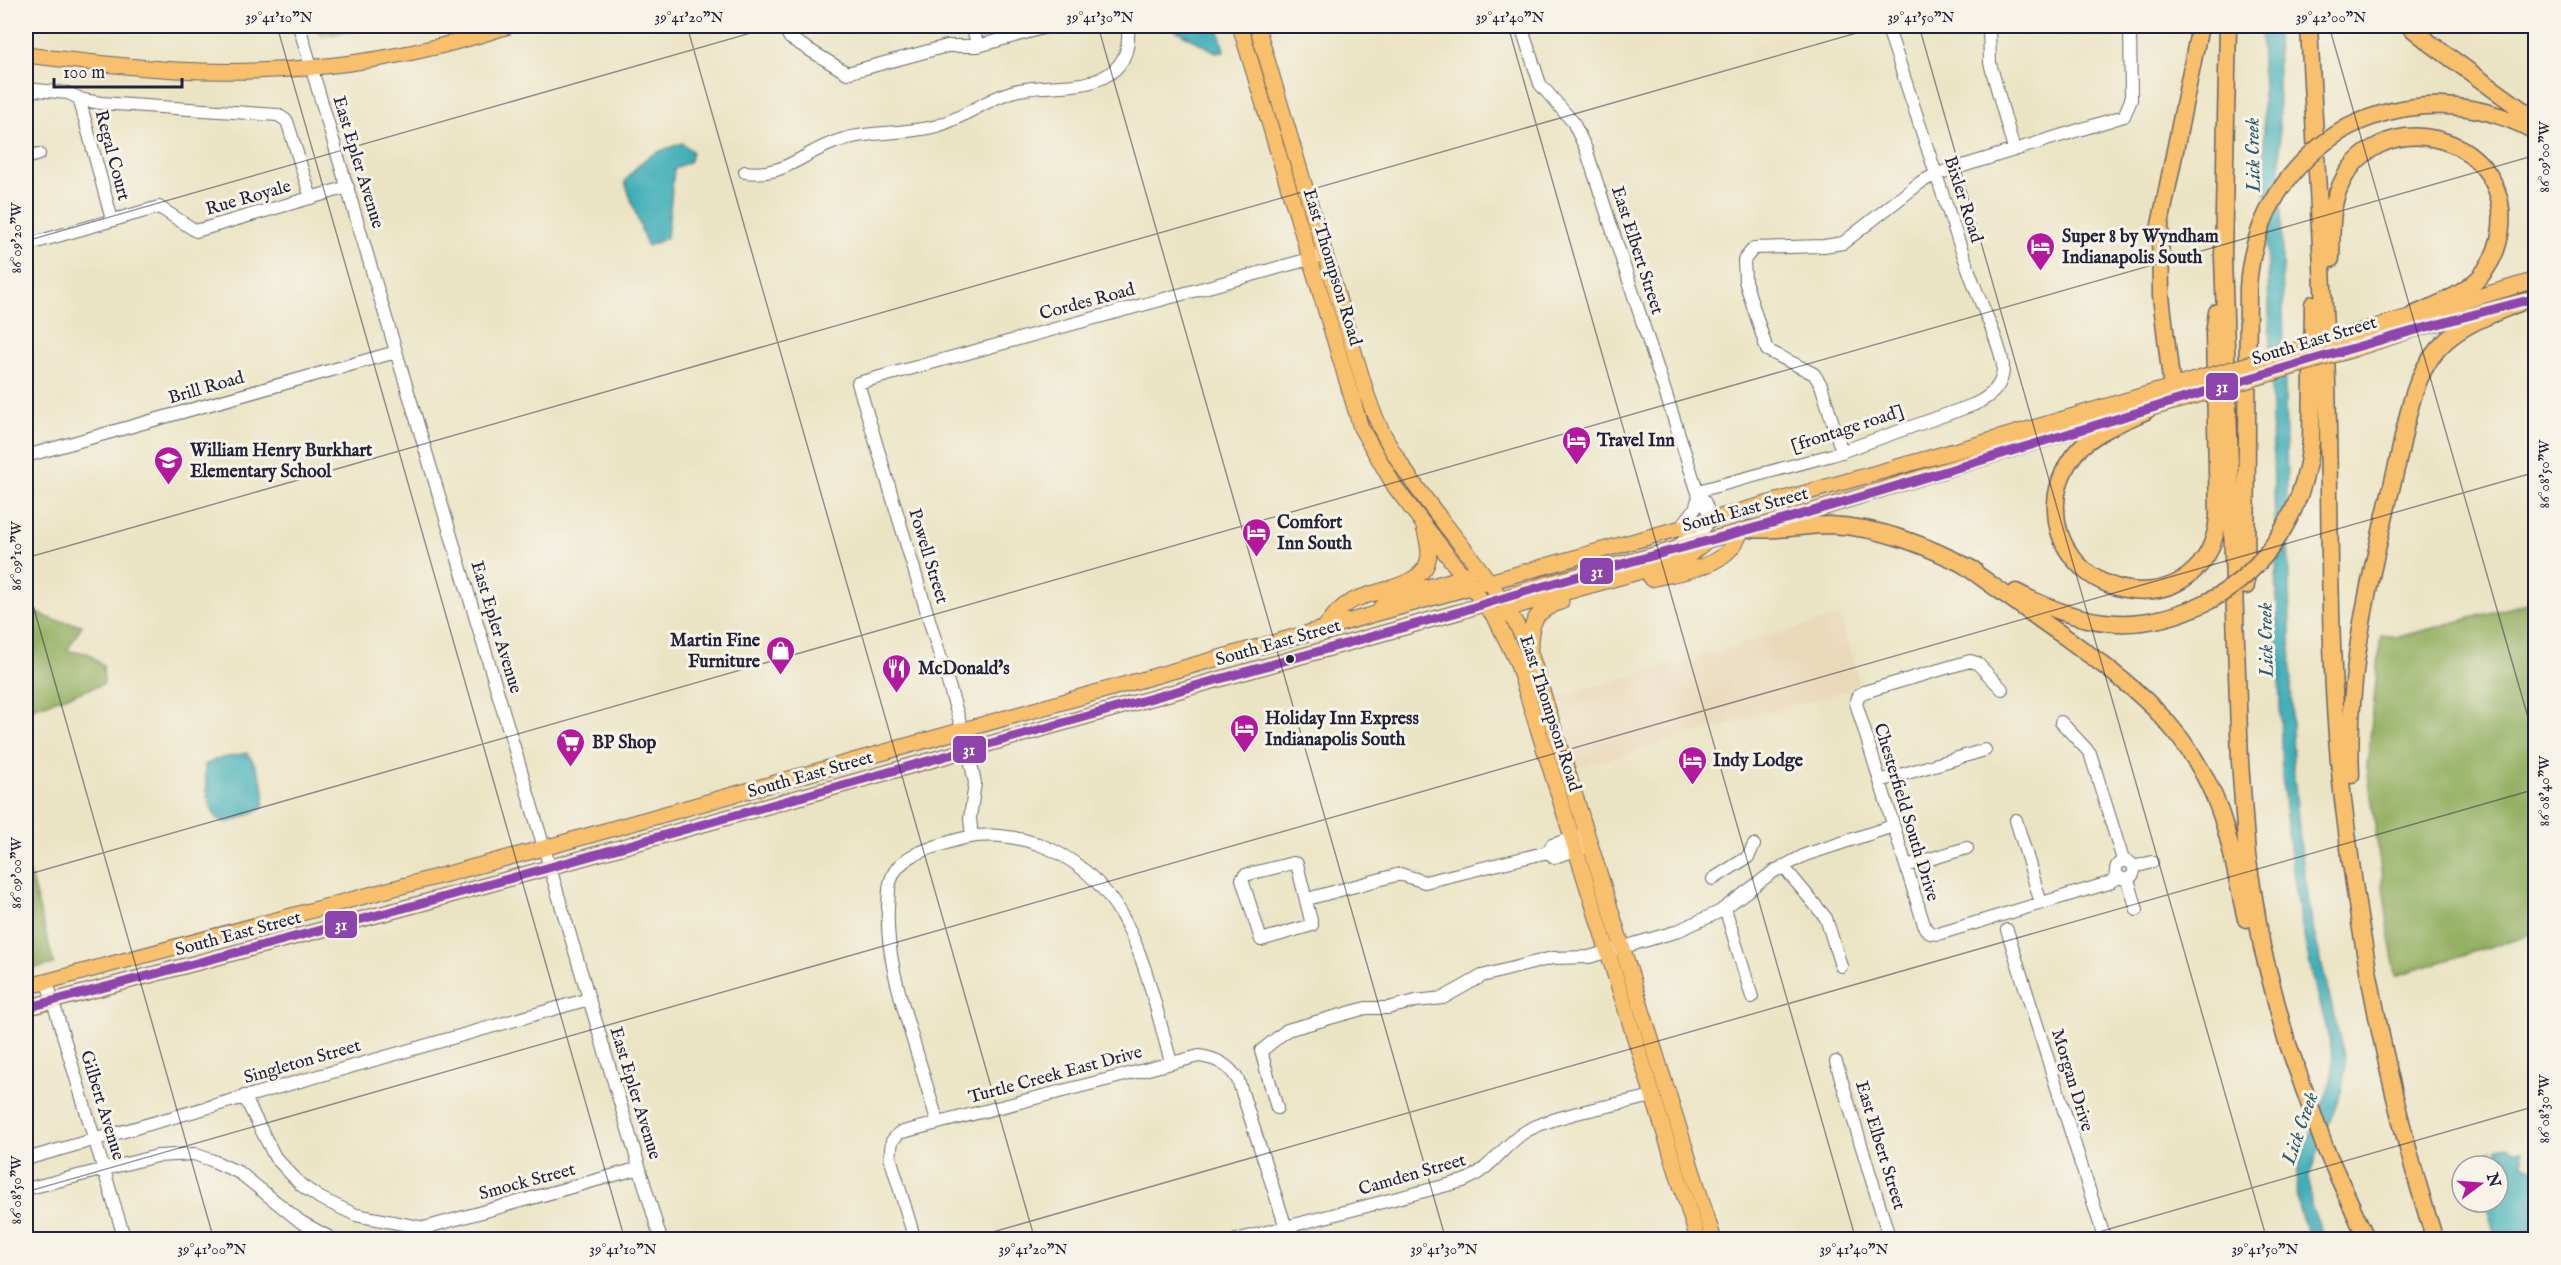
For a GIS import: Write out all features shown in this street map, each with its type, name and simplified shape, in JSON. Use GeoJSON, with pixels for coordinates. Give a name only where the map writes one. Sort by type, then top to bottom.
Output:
{"type":"FeatureCollection","features":[{"type":"Feature","properties":{"kind":"highway"},"geometry":{"type":"LineString","coordinates":[[2172,388],[2161,296],[2160,225],[2200,26]]}},
{"type":"Feature","properties":{"kind":"highway"},"geometry":{"type":"LineString","coordinates":[[2228,26],[2223,257],[2241,786],[2249,870],[2262,947],[2285,1036],[2334,1170],[2367,1239]]}},
{"type":"Feature","properties":{"kind":"highway"},"geometry":{"type":"LineString","coordinates":[[2310,26],[2327,382],[2333,666],[2343,799],[2369,981],[2382,1047],[2410,1158],[2435,1239]]}},
{"type":"Feature","properties":{"kind":"highway"},"geometry":{"type":"LineString","coordinates":[[2409,26],[2535,120]]}},
{"type":"Feature","properties":{"kind":"highway"},"geometry":{"type":"LineString","coordinates":[[2239,731],[2246,614],[2245,450],[2248,288],[2255,242],[2267,210],[2277,192],[2306,158],[2325,142],[2348,128],[2394,110],[2440,105],[2478,109],[2500,115],[2535,132]]}},
{"type":"Feature","properties":{"kind":"highway"},"geometry":{"type":"LineString","coordinates":[[2327,382],[2332,223],[2339,189],[2348,171],[2367,152],[2394,139],[2423,136],[2450,142],[2470,154],[2482,165],[2498,193],[2502,216],[2500,239],[2495,254],[2479,278],[2466,289],[2413,315]]}},
{"type":"Feature","properties":{"kind":"highway"},"geometry":{"type":"LineString","coordinates":[[1745,530],[1766,531],[1826,525],[1866,529],[1903,538],[1964,565],[2057,612],[2099,622],[2124,623],[2161,619],[2184,613],[2209,601],[2242,578],[2276,543],[2300,495],[2311,441],[2313,272],[2320,247]]}},
{"type":"Feature","properties":{"kind":"highway"},"geometry":{"type":"LineString","coordinates":[[2146,411],[2099,433],[2078,450],[2062,476],[2056,505],[2061,534],[2075,560],[2098,579],[2111,586],[2133,590],[2165,589],[2181,580],[2202,560],[2215,533],[2218,516],[2214,334],[2223,257]]}},
{"type":"Feature","properties":{"kind":"highway"},"geometry":{"type":"LineString","coordinates":[[2350,854],[2353,816],[2351,731],[2358,641],[2376,551],[2417,384],[2436,350],[2448,339],[2470,324],[2527,300]]}},
{"type":"Feature","properties":{"kind":"highway"},"geometry":{"type":"LineString","coordinates":[[1964,565],[2141,694],[2173,727],[2187,746],[2206,777],[2226,828],[2261,982],[2285,1036]]}},
{"type":"Feature","properties":{"kind":"main road"},"geometry":{"type":"LineString","coordinates":[[26,55],[174,70],[247,72],[312,68],[408,53],[509,26]]}},
{"type":"Feature","properties":{"kind":"main road","name":"East Thompson Road"},"geometry":{"type":"LineString","coordinates":[[1240,26],[1379,428],[1396,458],[1490,581],[1505,604],[1531,655],[1588,839],[1653,1096],[1698,1239]]}},
{"type":"Feature","properties":{"kind":"main road","name":"East Thompson Road"},"geometry":{"type":"LineString","coordinates":[[1257,26],[1361,428],[1382,466],[1423,525],[1485,603],[1501,628],[1517,662],[1573,844],[1615,949],[1668,1094],[1714,1239]]}},
{"type":"Feature","properties":{"kind":"main road","name":"South East Street"},"geometry":{"type":"LineString","coordinates":[[26,1008],[142,979],[550,868],[1373,614],[1468,582],[1490,581],[1774,501],[2172,388],[2535,280]]}},
{"type":"Feature","properties":{"kind":"main road","name":"South East Street"},"geometry":{"type":"LineString","coordinates":[[26,987],[544,848],[1303,655],[1485,603],[1505,604],[1677,548],[1745,530],[2416,329],[2527,300]]}},
{"type":"Feature","properties":{"kind":"main road"},"geometry":{"type":"LineString","coordinates":[[1501,628],[1505,604],[1674,562],[1687,557],[1721,524],[1766,508],[1774,501]]}},
{"type":"Feature","properties":{"kind":"main road"},"geometry":{"type":"LineString","coordinates":[[1326,627],[1334,616],[1351,601],[1410,581],[1424,570],[1429,554],[1423,525]]}},
{"type":"Feature","properties":{"kind":"main road"},"geometry":{"type":"LineString","coordinates":[[1531,655],[1531,626],[1540,612],[1548,607],[1714,561],[1732,550],[1745,530]]}},
{"type":"Feature","properties":{"kind":"main road"},"geometry":{"type":"LineString","coordinates":[[1468,582],[1473,567],[1470,556]]}},
{"type":"Feature","properties":{"kind":"main road"},"geometry":{"type":"LineString","coordinates":[[1303,655],[1344,634],[1373,614]]}},
{"type":"Feature","properties":{"kind":"main road"},"geometry":{"type":"LineString","coordinates":[[1653,1096],[1668,1094]]}},
{"type":"Feature","properties":{"kind":"street","name":"East Epler Avenue"},"geometry":{"type":"LineString","coordinates":[[299,26],[661,1239]]}},
{"type":"Feature","properties":{"kind":"street"},"geometry":{"type":"LineString","coordinates":[[783,26],[790,38],[846,73],[947,46],[978,46],[1050,26]]}},
{"type":"Feature","properties":{"kind":"street"},"geometry":{"type":"LineString","coordinates":[[972,26],[978,46]]}},
{"type":"Feature","properties":{"kind":"street"},"geometry":{"type":"LineString","coordinates":[[745,172],[765,174],[780,171],[818,149],[853,136],[940,125],[1018,90],[1040,86],[1071,85],[1101,78],[1117,68],[1125,54],[1128,43],[1128,26]]}},
{"type":"Feature","properties":{"kind":"street","name":"East Elbert Street"},"geometry":{"type":"LineString","coordinates":[[1521,26],[1540,84],[1573,122],[1586,148],[1698,494],[1704,499],[1709,519]]}},
{"type":"Feature","properties":{"kind":"street","name":"Bixler Road"},"geometry":{"type":"LineString","coordinates":[[1887,26],[1972,282],[2003,362],[1999,383]]}},
{"type":"Feature","properties":{"kind":"street"},"geometry":{"type":"LineString","coordinates":[[1989,26],[1990,63],[2014,150]]}},
{"type":"Feature","properties":{"kind":"street"},"geometry":{"type":"LineString","coordinates":[[1842,452],[1821,386],[1814,374],[1767,350],[1745,281],[1744,260],[1754,248],[1824,246],[1843,243],[1921,182],[1936,174],[2124,116],[2131,100],[2130,26]]}},
{"type":"Feature","properties":{"kind":"street"},"geometry":{"type":"LineString","coordinates":[[26,89],[68,93],[101,103],[279,115],[287,121],[311,198]]}},
{"type":"Feature","properties":{"kind":"street","name":"Regal Court"},"geometry":{"type":"LineString","coordinates":[[79,98],[112,220]]}},
{"type":"Feature","properties":{"kind":"street"},"geometry":{"type":"LineString","coordinates":[[26,158],[39,154]]}},
{"type":"Feature","properties":{"kind":"street","name":"Rue Royale"},"geometry":{"type":"LineString","coordinates":[[26,245],[159,207],[196,231],[348,187]]}},
{"type":"Feature","properties":{"kind":"street","name":"Cordes Road"},"geometry":{"type":"LineString","coordinates":[[858,383],[1318,257]]}},
{"type":"Feature","properties":{"kind":"street","name":"Brill Road"},"geometry":{"type":"LineString","coordinates":[[26,456],[396,352]]}},
{"type":"Feature","properties":{"kind":"street","name":"Powell Street"},"geometry":{"type":"LineString","coordinates":[[858,383],[966,739],[975,783],[970,818],[972,837]]}},
{"type":"Feature","properties":{"kind":"street","name":"[frontage road]"},"geometry":{"type":"LineString","coordinates":[[1698,494],[1842,452],[1973,405],[1989,396],[1999,383]]}},
{"type":"Feature","properties":{"kind":"street"},"geometry":{"type":"LineString","coordinates":[[1680,527],[1695,509],[1698,494]]}},
{"type":"Feature","properties":{"kind":"street"},"geometry":{"type":"LineString","coordinates":[[1677,548],[1679,544],[1704,529],[1709,519]]}},
{"type":"Feature","properties":{"kind":"street","name":"Chesterfield South Drive"},"geometry":{"type":"LineString","coordinates":[[2002,689],[1977,663],[1970,661],[1864,692],[1857,698],[1856,709],[1925,928],[1930,933],[1938,934],[2041,903]]}},
{"type":"Feature","properties":{"kind":"street"},"geometry":{"type":"LineString","coordinates":[[2016,820],[2041,903],[2133,874],[2090,753],[2061,722]]}},
{"type":"Feature","properties":{"kind":"street"},"geometry":{"type":"LineString","coordinates":[[1880,781],[1985,750]]}},
{"type":"Feature","properties":{"kind":"street"},"geometry":{"type":"LineString","coordinates":[[1276,1108],[1261,1052],[1287,1030],[1366,1008],[1388,1008],[1416,1001],[1443,998],[1480,977],[1552,958],[1583,958],[1682,930],[1725,908],[1784,866],[1823,847],[1893,826]]}},
{"type":"Feature","properties":{"kind":"street"},"geometry":{"type":"LineString","coordinates":[[938,1123],[891,963],[887,923],[889,886],[894,870],[905,859],[954,840],[972,837],[1011,837],[1049,848],[1080,866],[1104,888],[1120,910],[1134,938],[1171,1062]]}},
{"type":"Feature","properties":{"kind":"street"},"geometry":{"type":"LineString","coordinates":[[1307,899],[1400,874],[1425,882],[1548,852],[1552,845],[1573,844],[1588,839]]}},
{"type":"Feature","properties":{"kind":"street"},"geometry":{"type":"LineString","coordinates":[[1713,879],[1748,857],[1754,845]]}},
{"type":"Feature","properties":{"kind":"street"},"geometry":{"type":"LineString","coordinates":[[1906,866],[1967,848]]}},
{"type":"Feature","properties":{"kind":"street"},"geometry":{"type":"LineString","coordinates":[[2129,864],[2152,862]]}},
{"type":"Feature","properties":{"kind":"street"},"geometry":{"type":"LineString","coordinates":[[1295,863],[1307,899],[1312,925],[1261,940],[1242,879],[1245,875],[1295,863]]}},
{"type":"Feature","properties":{"kind":"street"},"geometry":{"type":"LineString","coordinates":[[1784,866],[1826,918],[1841,966]]}},
{"type":"Feature","properties":{"kind":"street"},"geometry":{"type":"LineString","coordinates":[[2123,878],[2137,910]]}},
{"type":"Feature","properties":{"kind":"street"},"geometry":{"type":"LineString","coordinates":[[1725,908],[1752,997]]}},
{"type":"Feature","properties":{"kind":"street","name":"Morgan Drive"},"geometry":{"type":"LineString","coordinates":[[2007,930],[2105,1239]]}},
{"type":"Feature","properties":{"kind":"street","name":"Gilbert Avenue"},"geometry":{"type":"LineString","coordinates":[[47,982],[124,1239]]}},
{"type":"Feature","properties":{"kind":"street","name":"Singleton Street"},"geometry":{"type":"LineString","coordinates":[[26,1159],[589,999]]}},
{"type":"Feature","properties":{"kind":"street","name":"Turtle Creek East Drive"},"geometry":{"type":"LineString","coordinates":[[915,1239],[890,1157],[892,1141],[899,1133],[1171,1062],[1203,1057],[1219,1061],[1234,1073],[1240,1083],[1290,1239]]}},
{"type":"Feature","properties":{"kind":"street","name":"East Elbert Street"},"geometry":{"type":"LineString","coordinates":[[1836,1062],[1890,1239]]}},
{"type":"Feature","properties":{"kind":"street"},"geometry":{"type":"LineString","coordinates":[[244,1096],[274,1157],[307,1190],[332,1205],[356,1215],[426,1234]]}},
{"type":"Feature","properties":{"kind":"street","name":"Camden Street"},"geometry":{"type":"LineString","coordinates":[[1236,1239],[1460,1182],[1489,1167],[1511,1142],[1535,1126],[1653,1096]]}},
{"type":"Feature","properties":{"kind":"street"},"geometry":{"type":"LineString","coordinates":[[26,1189],[166,1154],[189,1154],[207,1158],[240,1173],[301,1222],[334,1239]]}},
{"type":"Feature","properties":{"kind":"street","name":"Smock Street"},"geometry":{"type":"LineString","coordinates":[[426,1234],[640,1168]]}},
{"type":"Feature","properties":{"kind":"shaded area"},"geometry":{"type":"Polygon","coordinates":[[[1840,616],[1860,687],[1576,768],[1556,697],[1840,616]]]}},
{"type":"Feature","properties":{"kind":"green space"},"geometry":{"type":"Polygon","coordinates":[[[314,26],[381,26],[323,36],[314,26]]]}},
{"type":"Feature","properties":{"kind":"green space"},"geometry":{"type":"Polygon","coordinates":[[[2535,601],[2535,933],[2395,976],[2367,766],[2381,635],[2399,637],[2535,601]]]}},
{"type":"Feature","properties":{"kind":"green space"},"geometry":{"type":"Polygon","coordinates":[[[33,611],[54,620],[82,625],[67,651],[88,653],[103,666],[104,684],[26,710],[26,616],[33,611]]]}},
{"type":"Feature","properties":{"kind":"green space"},"geometry":{"type":"Polygon","coordinates":[[[26,860],[54,964],[26,970],[26,860]]]}},
{"type":"Feature","properties":{"kind":"water"},"geometry":{"type":"Polygon","coordinates":[[[1168,26],[1218,26],[1224,51],[1216,52],[1168,26]]]}},
{"type":"Feature","properties":{"kind":"water","name":"Lick Creek"},"geometry":{"type":"Polygon","coordinates":[[[2261,26],[2277,26],[2293,765],[2301,850],[2313,928],[2346,1064],[2342,1089],[2309,1176],[2311,1206],[2325,1239],[2312,1239],[2300,1214],[2296,1183],[2301,1158],[2328,1090],[2333,1072],[2333,1059],[2301,918],[2282,777],[2261,26]]]}},
{"type":"Feature","properties":{"kind":"water"},"geometry":{"type":"Polygon","coordinates":[[[682,143],[692,151],[690,161],[674,169],[667,238],[647,246],[625,182],[649,156],[682,143]]]}},
{"type":"Feature","properties":{"kind":"water"},"geometry":{"type":"Polygon","coordinates":[[[247,753],[261,779],[264,793],[263,807],[237,820],[228,822],[221,820],[211,808],[205,765],[217,759],[247,753]]]}},
{"type":"Feature","properties":{"kind":"water"},"geometry":{"type":"Polygon","coordinates":[[[2508,1146],[2514,1151],[2523,1151],[2523,1163],[2535,1169],[2535,1239],[2496,1239],[2489,1214],[2510,1214],[2510,1154],[2498,1154],[2497,1148],[2508,1146]]]}},
{"type":"Feature","properties":{"kind":"transit line","name":"31"},"geometry":{"type":"LineString","coordinates":[[26,1008],[419,904],[1462,611],[1786,519],[2253,377],[2536,298]]}},
{"type":"Feature","properties":{"kind":"place","name":"Super 8 by Wyndham Indianapolis South"},"geometry":{"type":"Point","coordinates":[2041,272]}},
{"type":"Feature","properties":{"kind":"place","name":"Travel Inn"},"geometry":{"type":"Point","coordinates":[1576,466]}},
{"type":"Feature","properties":{"kind":"place","name":"William Henry Burkhart Elementary School"},"geometry":{"type":"Point","coordinates":[169,486]}},
{"type":"Feature","properties":{"kind":"place","name":"Comfort Inn South"},"geometry":{"type":"Point","coordinates":[1256,558]}},
{"type":"Feature","properties":{"kind":"place","name":"Martin Fine Furniture"},"geometry":{"type":"Point","coordinates":[781,676]}},
{"type":"Feature","properties":{"kind":"place","name":"McDonald's"},"geometry":{"type":"Point","coordinates":[897,694]}},
{"type":"Feature","properties":{"kind":"place","name":"Holiday Inn Express Indianapolis South"},"geometry":{"type":"Point","coordinates":[1244,754]}},
{"type":"Feature","properties":{"kind":"place","name":"BP Shop"},"geometry":{"type":"Point","coordinates":[571,768]}},
{"type":"Feature","properties":{"kind":"place","name":"Indy Lodge"},"geometry":{"type":"Point","coordinates":[1692,786]}}]}
